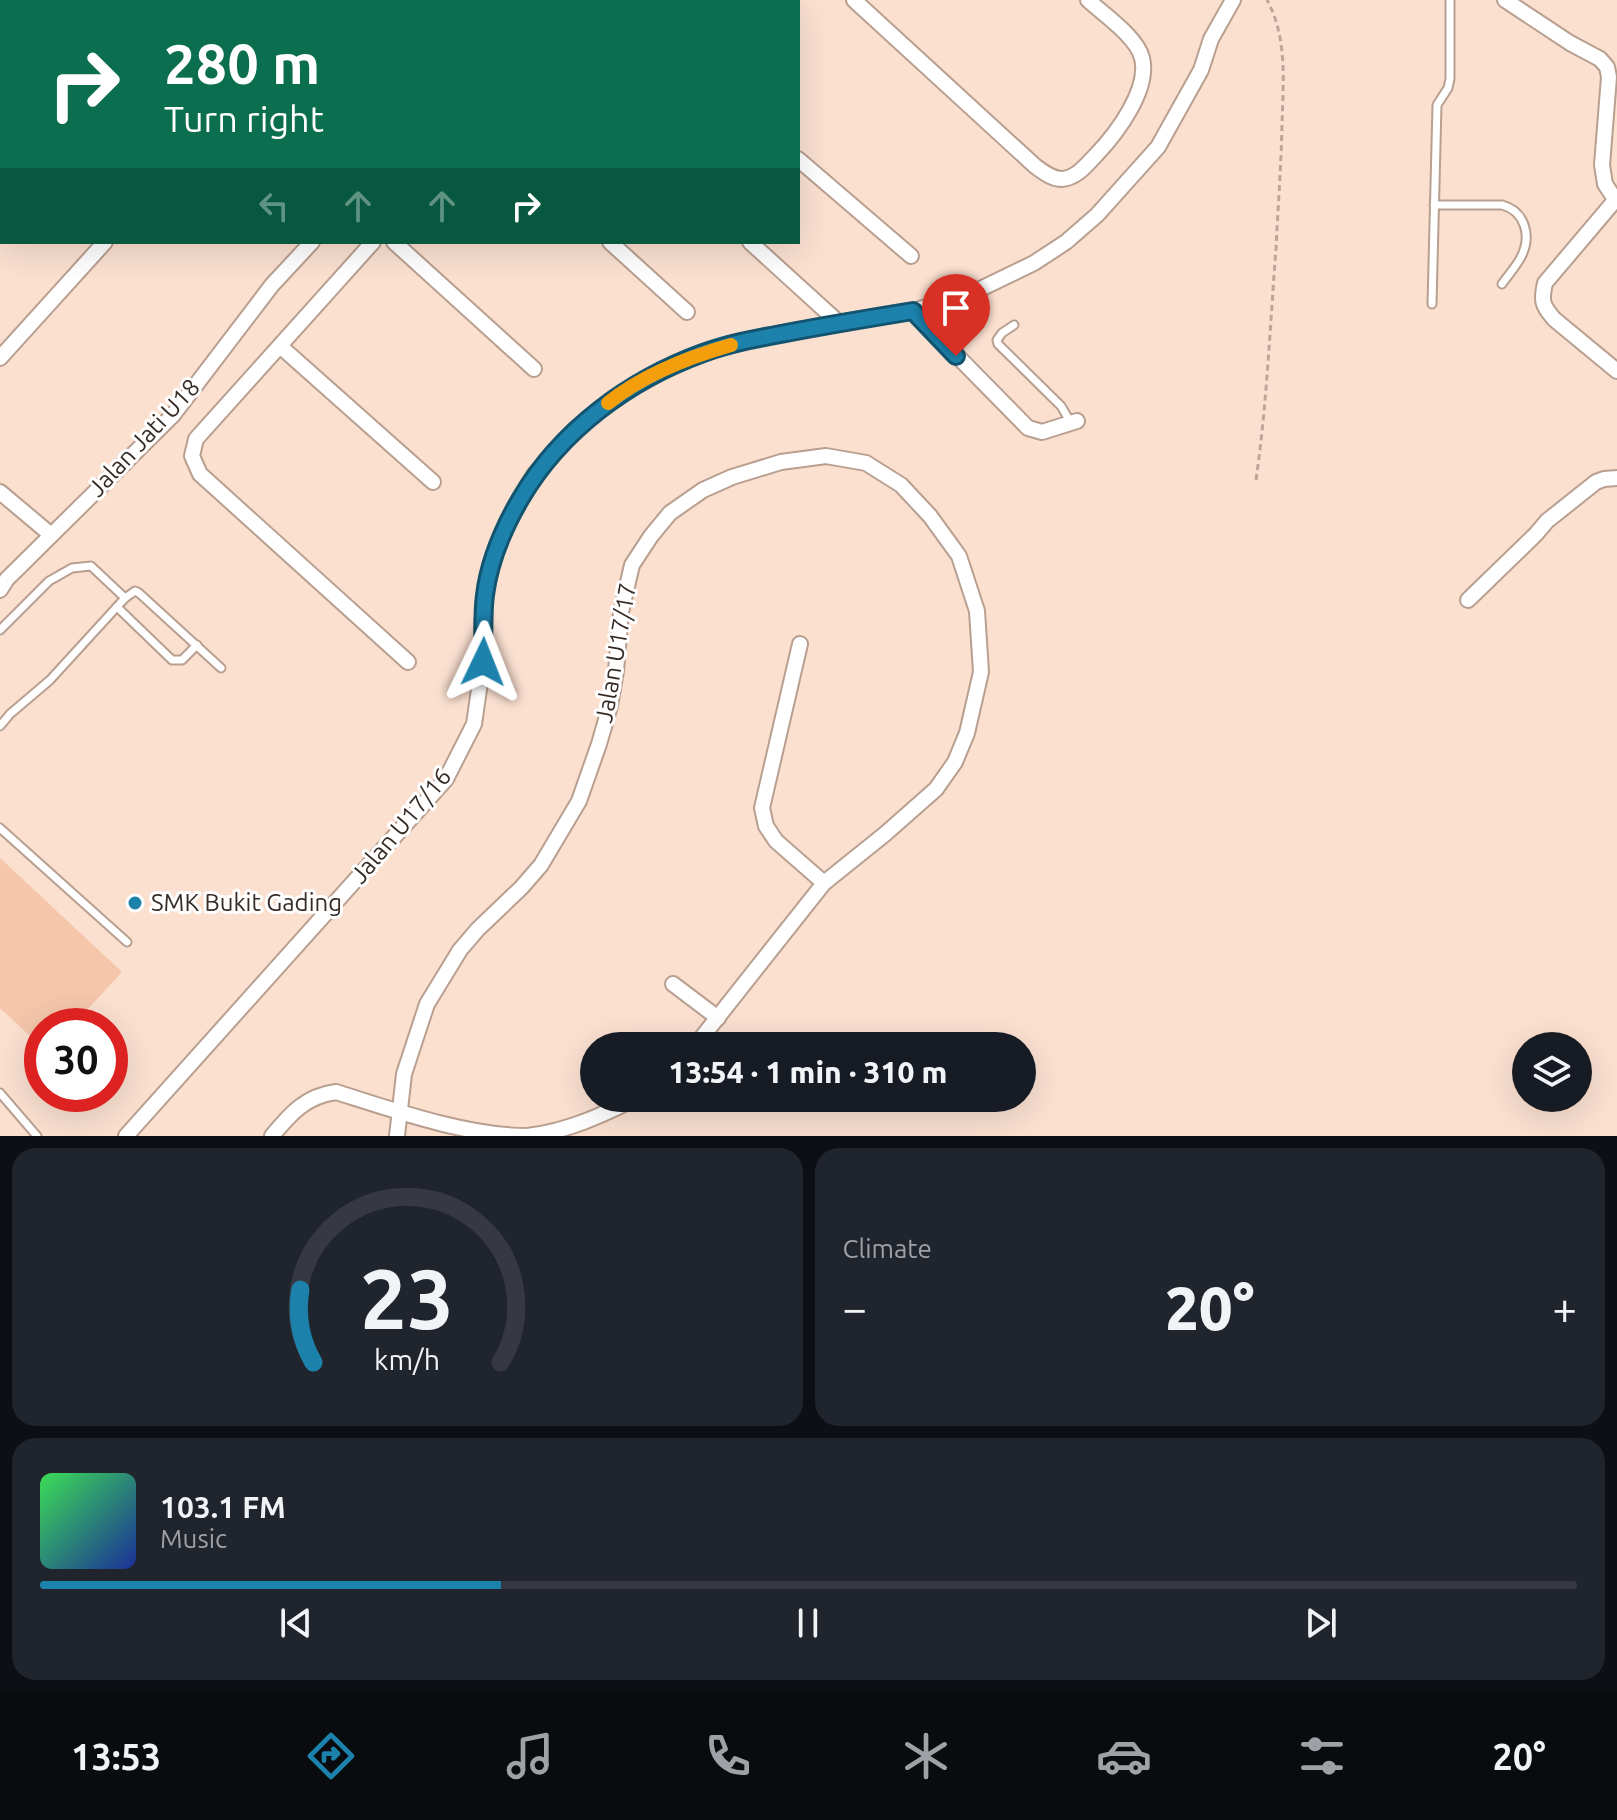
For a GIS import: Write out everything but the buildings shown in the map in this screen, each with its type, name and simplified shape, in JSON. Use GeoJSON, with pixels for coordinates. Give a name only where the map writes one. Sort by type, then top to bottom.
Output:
{"type":"FeatureCollection","features":[{"type":"Feature","properties":{"kind":"street"},"geometry":{"type":"LineString","coordinates":[[854,0],[1035,166],[1049,176],[1064,179],[1081,171],[1116,133],[1138,93],[1143,75],[1142,57],[1134,42],[1088,0]]}},
{"type":"Feature","properties":{"kind":"street","name":"Jalan U17/16"},"geometry":{"type":"LineString","coordinates":[[126,1136],[446,779],[474,724],[483,662],[485,594],[494,557],[507,522],[534,475],[573,432],[614,398],[658,373],[704,353],[745,341],[913,311],[970,294],[1034,263],[1066,242],[1097,215],[1158,147],[1201,70],[1211,39],[1233,0]]}},
{"type":"Feature","properties":{"kind":"street"},"geometry":{"type":"LineString","coordinates":[[1505,0],[1600,59],[1607,67],[1609,77],[1602,165],[1605,184],[1616,198],[1545,283],[1542,299],[1554,319],[1617,371]]}},
{"type":"Feature","properties":{"kind":"street"},"geometry":{"type":"LineString","coordinates":[[800,161],[911,256]]}},
{"type":"Feature","properties":{"kind":"street"},"geometry":{"type":"LineString","coordinates":[[0,358],[103,244]]}},
{"type":"Feature","properties":{"kind":"street","name":"Jalan Jati U18"},"geometry":{"type":"LineString","coordinates":[[0,590],[50,534],[173,415],[272,285],[310,244]]}},
{"type":"Feature","properties":{"kind":"street"},"geometry":{"type":"LineString","coordinates":[[371,244],[196,439],[192,456],[200,474],[408,662]]}},
{"type":"Feature","properties":{"kind":"street"},"geometry":{"type":"LineString","coordinates":[[396,244],[534,369]]}},
{"type":"Feature","properties":{"kind":"street"},"geometry":{"type":"LineString","coordinates":[[612,244],[687,312]]}},
{"type":"Feature","properties":{"kind":"street"},"geometry":{"type":"LineString","coordinates":[[752,244],[839,323]]}},
{"type":"Feature","properties":{"kind":"street"},"geometry":{"type":"LineString","coordinates":[[913,311],[1028,428],[1042,432],[1074,422]]}},
{"type":"Feature","properties":{"kind":"street"},"geometry":{"type":"LineString","coordinates":[[280,346],[433,482]]}},
{"type":"Feature","properties":{"kind":"street","name":"Jalan U17/17"},"geometry":{"type":"LineString","coordinates":[[397,1136],[404,1074],[427,1004],[460,950],[541,865],[579,801],[610,706],[621,612],[632,565],[651,536],[670,513],[722,481],[781,462],[826,456],[866,463],[901,485],[938,526],[959,556],[977,611],[981,672],[967,733],[955,762],[936,789],[824,883],[706,1032]]}},
{"type":"Feature","properties":{"kind":"street"},"geometry":{"type":"LineString","coordinates":[[1468,600],[1547,521],[1596,482],[1617,478]]}},
{"type":"Feature","properties":{"kind":"street"},"geometry":{"type":"LineString","coordinates":[[0,492],[50,534]]}},
{"type":"Feature","properties":{"kind":"street"},"geometry":{"type":"LineString","coordinates":[[800,644],[762,808],[766,826],[776,841],[824,883]]}},
{"type":"Feature","properties":{"kind":"street"},"geometry":{"type":"LineString","coordinates":[[673,984],[718,1018]]}},
{"type":"Feature","properties":{"kind":"street"},"geometry":{"type":"LineString","coordinates":[[272,1136],[301,1105],[319,1094],[336,1092],[445,1126],[495,1135],[527,1136],[608,1112]]}},
{"type":"Feature","properties":{"kind":"lane"},"geometry":{"type":"LineString","coordinates":[[1432,304],[1437,105],[1450,79],[1450,0]]}},
{"type":"Feature","properties":{"kind":"lane"},"geometry":{"type":"LineString","coordinates":[[1434,205],[1502,205],[1511,207],[1519,214],[1525,223],[1525,245],[1521,257],[1502,284]]}},
{"type":"Feature","properties":{"kind":"lane"},"geometry":{"type":"LineString","coordinates":[[1014,325],[998,337],[998,344],[1074,422]]}},
{"type":"Feature","properties":{"kind":"lane"},"geometry":{"type":"LineString","coordinates":[[0,630],[49,581],[72,568],[91,566],[125,598]]}},
{"type":"Feature","properties":{"kind":"lane"},"geometry":{"type":"LineString","coordinates":[[0,726],[50,680],[135,591],[221,668]]}},
{"type":"Feature","properties":{"kind":"lane"},"geometry":{"type":"LineString","coordinates":[[117,607],[172,660],[182,660],[197,645]]}},
{"type":"Feature","properties":{"kind":"lane"},"geometry":{"type":"LineString","coordinates":[[0,828],[127,942]]}},
{"type":"Feature","properties":{"kind":"lane"},"geometry":{"type":"LineString","coordinates":[[0,1093],[37,1136]]}},
{"type":"Feature","properties":{"kind":"path"},"geometry":{"type":"LineString","coordinates":[[1256,480],[1263,427],[1276,245],[1284,65],[1275,14],[1267,0]]}},
{"type":"Feature","properties":{"kind":"shaded area"},"geometry":{"type":"Polygon","coordinates":[[[0,858],[122,972],[89,1008],[24,1008],[24,1030],[0,1008],[0,858]]]}},
{"type":"Feature","properties":{"kind":"slow traffic"},"geometry":{"type":"LineString","coordinates":[[608,403],[658,373],[731,345]]}},
{"type":"Feature","properties":{"kind":"place","name":"SMK Bukit Gading"},"geometry":{"type":"Point","coordinates":[135,903]}},
{"type":"Feature","properties":{"kind":"route"},"geometry":{"type":"LineString","coordinates":[[483,662],[485,594],[507,522],[534,475],[573,432],[614,398],[658,373],[704,353],[745,341],[913,311],[956,356]]}}]}
